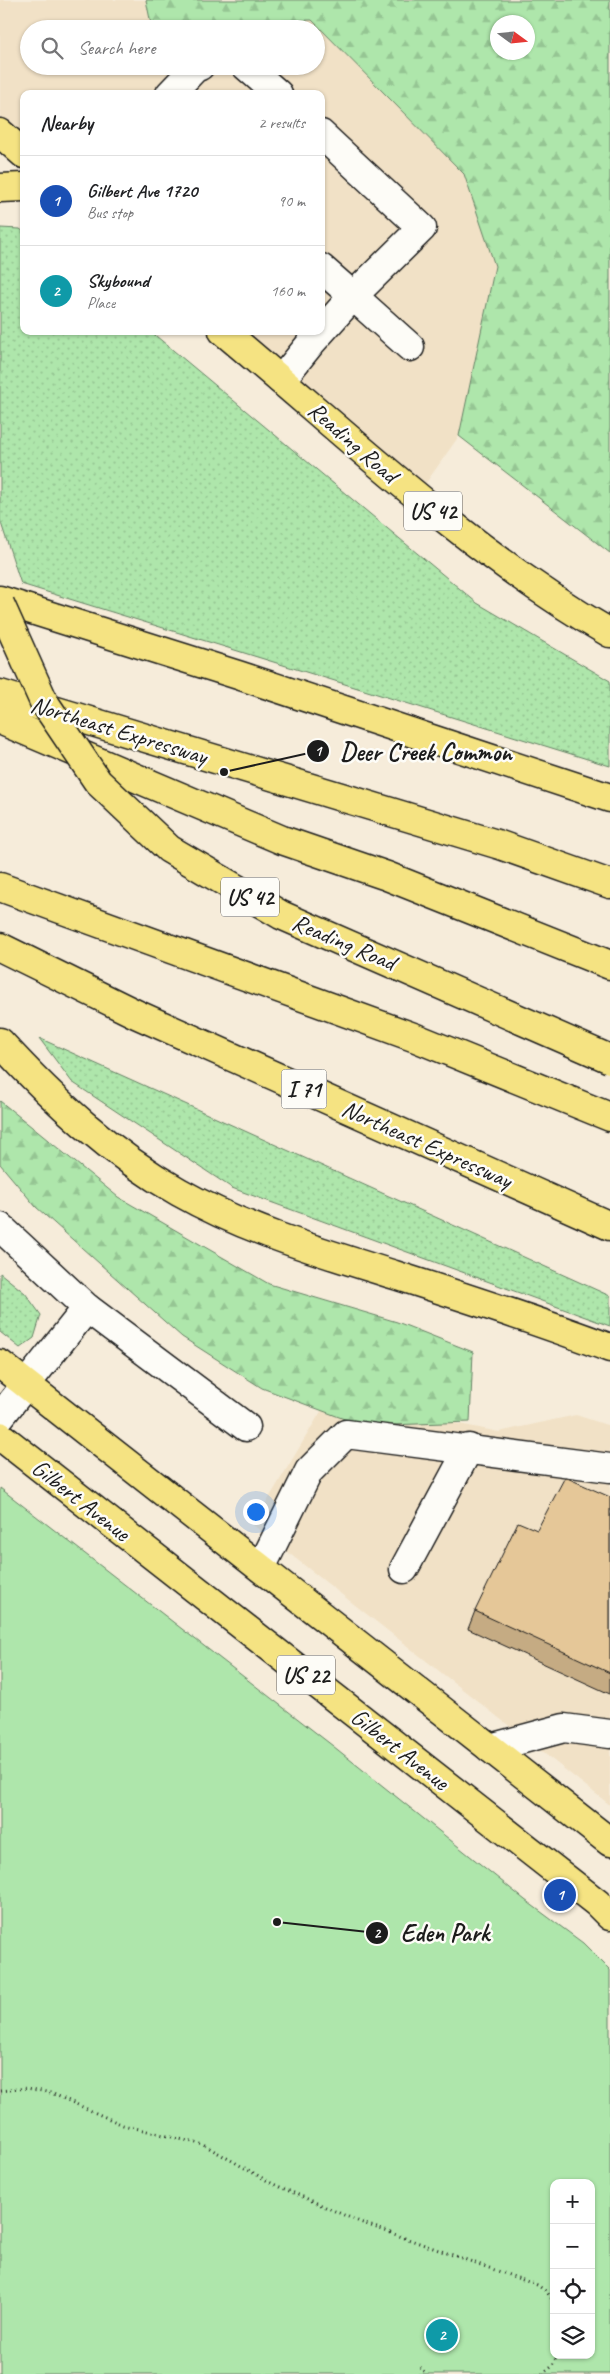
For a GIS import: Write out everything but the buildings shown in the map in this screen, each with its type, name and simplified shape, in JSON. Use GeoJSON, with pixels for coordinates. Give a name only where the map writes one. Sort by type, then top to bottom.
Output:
{"type":"FeatureCollection","features":[{"type":"Feature","properties":{"kind":"main road"},"geometry":{"type":"LineString","coordinates":[[0,133],[20,150]]}},
{"type":"Feature","properties":{"kind":"main road"},"geometry":{"type":"LineString","coordinates":[[0,188],[20,186]]}},
{"type":"Feature","properties":{"kind":"main road","name":"Reading Road"},"geometry":{"type":"LineString","coordinates":[[228,335],[416,497],[476,545],[610,633]]}},
{"type":"Feature","properties":{"kind":"main road"},"geometry":{"type":"LineString","coordinates":[[0,602],[238,675],[610,798]]}},
{"type":"Feature","properties":{"kind":"main road","name":"Reading Road"},"geometry":{"type":"LineString","coordinates":[[0,602],[44,702],[92,774],[98,782],[169,849],[280,915],[610,1059]]}},
{"type":"Feature","properties":{"kind":"main road","name":"Northeast Expressway"},"geometry":{"type":"LineString","coordinates":[[0,694],[500,845],[610,884]]}},
{"type":"Feature","properties":{"kind":"main road"},"geometry":{"type":"LineString","coordinates":[[0,720],[282,840],[396,879],[610,965]]}},
{"type":"Feature","properties":{"kind":"main road"},"geometry":{"type":"LineString","coordinates":[[0,887],[416,1038],[610,1117]]}},
{"type":"Feature","properties":{"kind":"main road","name":"Northeast Expressway"},"geometry":{"type":"LineString","coordinates":[[0,947],[136,1014],[610,1226]]}},
{"type":"Feature","properties":{"kind":"main road"},"geometry":{"type":"LineString","coordinates":[[0,1042],[48,1094],[111,1147],[178,1192],[223,1215],[314,1250],[530,1318],[610,1348]]}},
{"type":"Feature","properties":{"kind":"main road","name":"US 22"},"geometry":{"type":"LineString","coordinates":[[0,1364],[610,1842]]}},
{"type":"Feature","properties":{"kind":"main road","name":"Gilbert Avenue"},"geometry":{"type":"LineString","coordinates":[[0,1436],[582,1891],[610,1916]]}},
{"type":"Feature","properties":{"kind":"lane"},"geometry":{"type":"LineString","coordinates":[[174,90],[188,75]]}},
{"type":"Feature","properties":{"kind":"lane"},"geometry":{"type":"LineString","coordinates":[[256,75],[273,90]]}},
{"type":"Feature","properties":{"kind":"lane"},"geometry":{"type":"LineString","coordinates":[[325,138],[422,228],[353,296],[325,327]]}},
{"type":"Feature","properties":{"kind":"lane"},"geometry":{"type":"LineString","coordinates":[[325,272],[410,347]]}},
{"type":"Feature","properties":{"kind":"lane"},"geometry":{"type":"LineString","coordinates":[[282,380],[318,335]]}},
{"type":"Feature","properties":{"kind":"lane"},"geometry":{"type":"LineString","coordinates":[[0,1227],[87,1308],[246,1427]]}},
{"type":"Feature","properties":{"kind":"lane"},"geometry":{"type":"LineString","coordinates":[[0,1417],[87,1308]]}},
{"type":"Feature","properties":{"kind":"lane"},"geometry":{"type":"LineString","coordinates":[[261,1568],[309,1471],[346,1434],[469,1448],[610,1468]]}},
{"type":"Feature","properties":{"kind":"lane"},"geometry":{"type":"LineString","coordinates":[[404,1569],[469,1448]]}},
{"type":"Feature","properties":{"kind":"lane"},"geometry":{"type":"LineString","coordinates":[[490,1748],[564,1728],[610,1734]]}},
{"type":"Feature","properties":{"kind":"path"},"geometry":{"type":"LineString","coordinates":[[0,2091],[27,2088],[51,2093],[123,2126],[204,2145],[273,2184],[360,2222],[537,2285],[550,2296]]}},
{"type":"Feature","properties":{"kind":"path"},"geometry":{"type":"LineString","coordinates":[[542,2374],[553,2366],[556,2359]]}},
{"type":"Feature","properties":{"kind":"path"},"geometry":{"type":"LineString","coordinates":[[420,2367],[426,2374]]}},
{"type":"Feature","properties":{"kind":"shaded area"},"geometry":{"type":"Polygon","coordinates":[[[0,0],[146,0],[150,20],[20,20],[20,75],[325,75],[325,33],[464,173],[495,266],[459,436],[416,497],[228,335],[325,335],[325,90],[20,90],[20,150],[0,133],[0,0]]]}},
{"type":"Feature","properties":{"kind":"shaded area"},"geometry":{"type":"Polygon","coordinates":[[[329,1398],[499,1432],[576,1415],[610,1426],[610,1805],[253,1525],[329,1398]]]}},
{"type":"Feature","properties":{"kind":"green space"},"geometry":{"type":"Polygon","coordinates":[[[146,0],[610,0],[610,553],[459,436],[495,266],[464,174],[325,33],[325,20],[150,20],[146,0]]]}},
{"type":"Feature","properties":{"kind":"green space"},"geometry":{"type":"Polygon","coordinates":[[[0,228],[20,229],[20,335],[155,335],[477,603],[610,681],[610,766],[21,584],[0,520],[0,228]]]}},
{"type":"Feature","properties":{"kind":"green space"},"geometry":{"type":"Polygon","coordinates":[[[39,1038],[610,1296],[610,1326],[232,1188],[72,1082],[39,1038]]]}},
{"type":"Feature","properties":{"kind":"green space"},"geometry":{"type":"Polygon","coordinates":[[[0,1101],[118,1197],[269,1284],[397,1322],[473,1352],[470,1422],[363,1426],[262,1388],[182,1337],[36,1207],[0,1164],[0,1101]]]}},
{"type":"Feature","properties":{"kind":"green space"},"geometry":{"type":"Polygon","coordinates":[[[0,1273],[25,1293],[41,1315],[34,1338],[20,1348],[0,1332],[0,1273]]]}},
{"type":"Feature","properties":{"kind":"green space"},"geometry":{"type":"Polygon","coordinates":[[[0,1488],[333,1746],[525,1900],[583,1943],[610,1970],[610,2374],[0,2374],[0,1488]]]}},
{"type":"Feature","properties":{"kind":"place","name":"Deer Creek Common"},"geometry":{"type":"Point","coordinates":[224,772]}},
{"type":"Feature","properties":{"kind":"place","name":"Gilbert Ave 1720"},"geometry":{"type":"Point","coordinates":[560,1895]}},
{"type":"Feature","properties":{"kind":"place","name":"Eden Park"},"geometry":{"type":"Point","coordinates":[277,1922]}},
{"type":"Feature","properties":{"kind":"place","name":"Skybound"},"geometry":{"type":"Point","coordinates":[442,2335]}}]}
